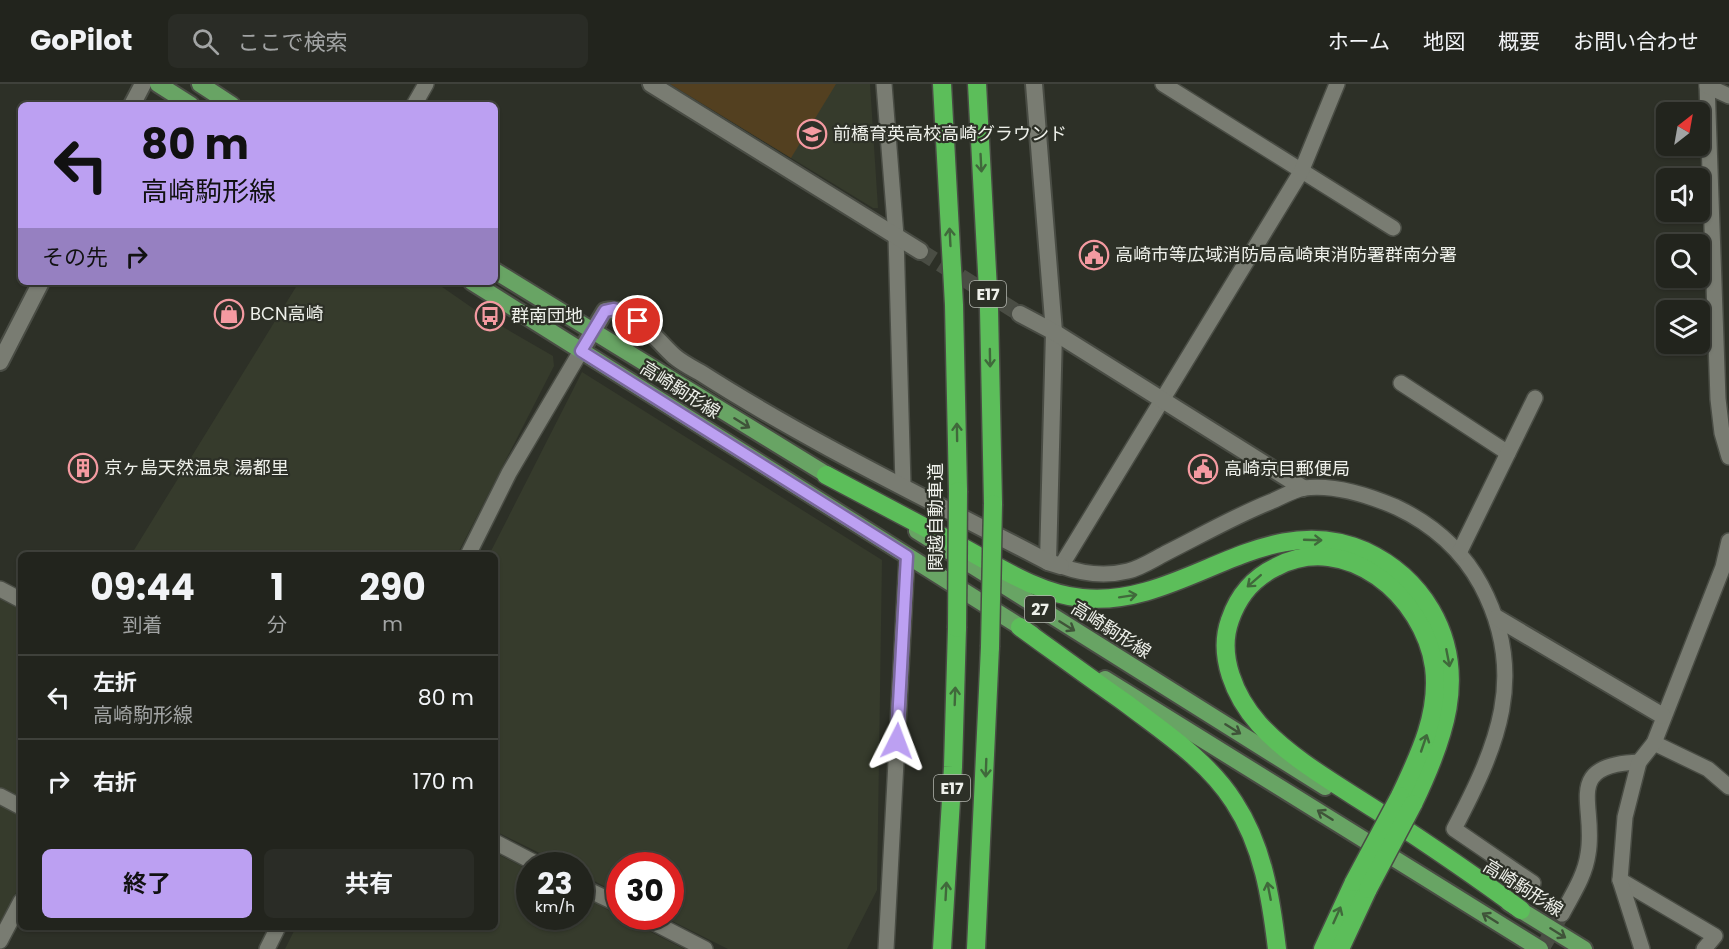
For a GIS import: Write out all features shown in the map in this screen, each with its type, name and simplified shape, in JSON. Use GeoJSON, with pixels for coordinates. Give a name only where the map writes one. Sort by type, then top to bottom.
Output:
{"type":"FeatureCollection","features":[{"type":"Feature","properties":{"kind":"highway","name":"関越自動車道"},"geometry":{"type":"LineString","coordinates":[[942,84],[954,305],[958,491],[953,767],[942,949]]}},
{"type":"Feature","properties":{"kind":"highway","name":"E17"},"geometry":{"type":"LineString","coordinates":[[976,84],[989,309],[993,504],[990,647],[977,949]]}},
{"type":"Feature","properties":{"kind":"highway"},"geometry":{"type":"LineString","coordinates":[[826,475],[1022,579],[1082,598],[1114,599],[1141,594],[1261,545],[1286,540],[1332,541],[1377,556],[1408,580],[1423,597],[1443,635],[1450,669],[1449,707],[1444,732],[1433,763],[1406,800],[1361,885],[1323,949]]}},
{"type":"Feature","properties":{"kind":"highway"},"geometry":{"type":"LineString","coordinates":[[1406,800],[1424,745],[1434,691],[1434,667],[1420,623],[1407,602],[1390,585],[1370,571],[1347,561],[1306,557],[1286,562],[1265,572],[1246,589],[1234,607],[1227,629],[1226,651],[1230,676],[1242,700],[1260,724],[1285,747],[1336,784],[1462,866],[1521,910]]}},
{"type":"Feature","properties":{"kind":"highway"},"geometry":{"type":"LineString","coordinates":[[1020,627],[1157,726],[1191,753],[1216,778],[1234,801],[1259,854],[1273,912],[1277,949]]}},
{"type":"Feature","properties":{"kind":"highway"},"geometry":{"type":"LineString","coordinates":[[1340,949],[1361,885]]}},
{"type":"Feature","properties":{"kind":"main road"},"geometry":{"type":"LineString","coordinates":[[158,84],[186,102]]}},
{"type":"Feature","properties":{"kind":"main road"},"geometry":{"type":"LineString","coordinates":[[200,84],[227,102]]}},
{"type":"Feature","properties":{"kind":"main road","name":"高崎駒形線"},"geometry":{"type":"LineString","coordinates":[[498,273],[1584,949]]}},
{"type":"Feature","properties":{"kind":"main road","name":"高崎駒形線"},"geometry":{"type":"LineString","coordinates":[[477,285],[1020,627],[1540,949]]}},
{"type":"Feature","properties":{"kind":"street"},"geometry":{"type":"LineString","coordinates":[[134,102],[143,84]]}},
{"type":"Feature","properties":{"kind":"street"},"geometry":{"type":"LineString","coordinates":[[416,102],[426,84]]}},
{"type":"Feature","properties":{"kind":"street"},"geometry":{"type":"LineString","coordinates":[[651,84],[920,251]]}},
{"type":"Feature","properties":{"kind":"street"},"geometry":{"type":"LineString","coordinates":[[884,84],[896,236],[903,485]]}},
{"type":"Feature","properties":{"kind":"street"},"geometry":{"type":"LineString","coordinates":[[1163,84],[1393,228]]}},
{"type":"Feature","properties":{"kind":"street"},"geometry":{"type":"LineString","coordinates":[[1055,564],[1164,400],[1301,172],[1337,84]]}},
{"type":"Feature","properties":{"kind":"street"},"geometry":{"type":"LineString","coordinates":[[1729,96],[1707,85],[1718,399],[1722,433],[1729,457]]}},
{"type":"Feature","properties":{"kind":"street"},"geometry":{"type":"LineString","coordinates":[[1037,87],[1054,332],[1055,564]]}},
{"type":"Feature","properties":{"kind":"street"},"geometry":{"type":"LineString","coordinates":[[0,362],[39,285]]}},
{"type":"Feature","properties":{"kind":"street"},"geometry":{"type":"LineString","coordinates":[[470,552],[509,473],[581,351],[605,311],[614,309],[638,321],[675,357],[759,410],[1055,564],[1081,573],[1100,575],[1129,571],[1257,507],[1303,488],[1341,489],[1376,498],[1413,516],[1445,538],[1471,566],[1497,618],[1506,684],[1502,711],[1485,770],[1454,829],[1533,883]]}},
{"type":"Feature","properties":{"kind":"street"},"geometry":{"type":"LineString","coordinates":[[1020,314],[1054,332],[1303,488]]}},
{"type":"Feature","properties":{"kind":"street"},"geometry":{"type":"LineString","coordinates":[[1401,383],[1508,453]]}},
{"type":"Feature","properties":{"kind":"street"},"geometry":{"type":"LineString","coordinates":[[1459,553],[1535,398]]}},
{"type":"Feature","properties":{"kind":"street"},"geometry":{"type":"LineString","coordinates":[[1642,949],[1620,880],[1624,817],[1639,762],[1654,743],[1723,567],[1729,541]]}},
{"type":"Feature","properties":{"kind":"street"},"geometry":{"type":"LineString","coordinates":[[886,949],[907,556]]}},
{"type":"Feature","properties":{"kind":"street"},"geometry":{"type":"LineString","coordinates":[[0,589],[18,598]]}},
{"type":"Feature","properties":{"kind":"street"},"geometry":{"type":"LineString","coordinates":[[1497,618],[1663,716]]}},
{"type":"Feature","properties":{"kind":"street"},"geometry":{"type":"LineString","coordinates":[[1654,743],[1708,770],[1729,787]]}},
{"type":"Feature","properties":{"kind":"street"},"geometry":{"type":"LineString","coordinates":[[1562,914],[1584,873],[1588,856],[1591,823],[1585,796],[1590,780],[1603,769],[1617,763],[1639,762]]}},
{"type":"Feature","properties":{"kind":"street"},"geometry":{"type":"LineString","coordinates":[[0,796],[18,805]]}},
{"type":"Feature","properties":{"kind":"street"},"geometry":{"type":"LineString","coordinates":[[498,844],[516,853]]}},
{"type":"Feature","properties":{"kind":"street"},"geometry":{"type":"LineString","coordinates":[[1620,880],[1715,936],[1704,949]]}},
{"type":"Feature","properties":{"kind":"street"},"geometry":{"type":"LineString","coordinates":[[0,941],[18,907]]}},
{"type":"Feature","properties":{"kind":"street"},"geometry":{"type":"LineString","coordinates":[[267,949],[276,930]]}},
{"type":"Feature","properties":{"kind":"street"},"geometry":{"type":"LineString","coordinates":[[668,930],[705,949]]}},
{"type":"Feature","properties":{"kind":"shaded area","name":"前橋育英高校高崎グラウンド"},"geometry":{"type":"Polygon","coordinates":[[[670,84],[870,84],[878,208],[873,208],[670,84]]]}},
{"type":"Feature","properties":{"kind":"shaded area"},"geometry":{"type":"Polygon","coordinates":[[[670,84],[836,84],[791,158],[670,84]]]}},
{"type":"Feature","properties":{"kind":"shaded area"},"geometry":{"type":"Polygon","coordinates":[[[297,285],[439,285],[484,316],[553,356],[554,366],[459,552],[133,552],[297,285]]]}},
{"type":"Feature","properties":{"kind":"shaded area"},"geometry":{"type":"Polygon","coordinates":[[[582,372],[882,560],[877,890],[847,949],[728,949],[684,927],[684,852],[606,852],[606,887],[594,881],[594,852],[538,852],[498,832],[498,552],[491,552],[582,372]]]}},
{"type":"Feature","properties":{"kind":"shaded area"},"geometry":{"type":"Polygon","coordinates":[[[0,599],[18,608],[18,799],[0,790],[0,599]]]}},
{"type":"Feature","properties":{"kind":"shaded area"},"geometry":{"type":"Polygon","coordinates":[[[0,802],[18,811],[18,889],[0,924],[0,802]]]}},
{"type":"Feature","properties":{"kind":"shaded area"},"geometry":{"type":"Polygon","coordinates":[[[498,854],[516,864],[516,930],[594,930],[594,903],[606,909],[606,930],[647,930],[684,949],[285,949],[294,930],[498,930],[498,854]]]}},
{"type":"Feature","properties":{"kind":"tunnel"},"geometry":{"type":"LineString","coordinates":[[920,251],[1020,314]]}},
{"type":"Feature","properties":{"kind":"tunnel"},"geometry":{"type":"LineString","coordinates":[[1542,949],[1562,914]]}},
{"type":"Feature","properties":{"kind":"place","name":"前橋育英高校高崎グラウンド"},"geometry":{"type":"Point","coordinates":[812,134]}},
{"type":"Feature","properties":{"kind":"place","name":"高崎市等広域消防局高崎東消防署群南分署"},"geometry":{"type":"Point","coordinates":[1094,255]}},
{"type":"Feature","properties":{"kind":"place","name":"BCN高崎"},"geometry":{"type":"Point","coordinates":[229,314]}},
{"type":"Feature","properties":{"kind":"place","name":"群南団地"},"geometry":{"type":"Point","coordinates":[490,316]}},
{"type":"Feature","properties":{"kind":"place","name":"京ヶ島天然温泉 湯都里"},"geometry":{"type":"Point","coordinates":[83,468]}},
{"type":"Feature","properties":{"kind":"place","name":"高崎京目郵便局"},"geometry":{"type":"Point","coordinates":[1203,469]}},
{"type":"Feature","properties":{"kind":"route"},"geometry":{"type":"LineString","coordinates":[[638,321],[614,309],[605,311],[581,351],[907,556],[897,741]]}}]}
